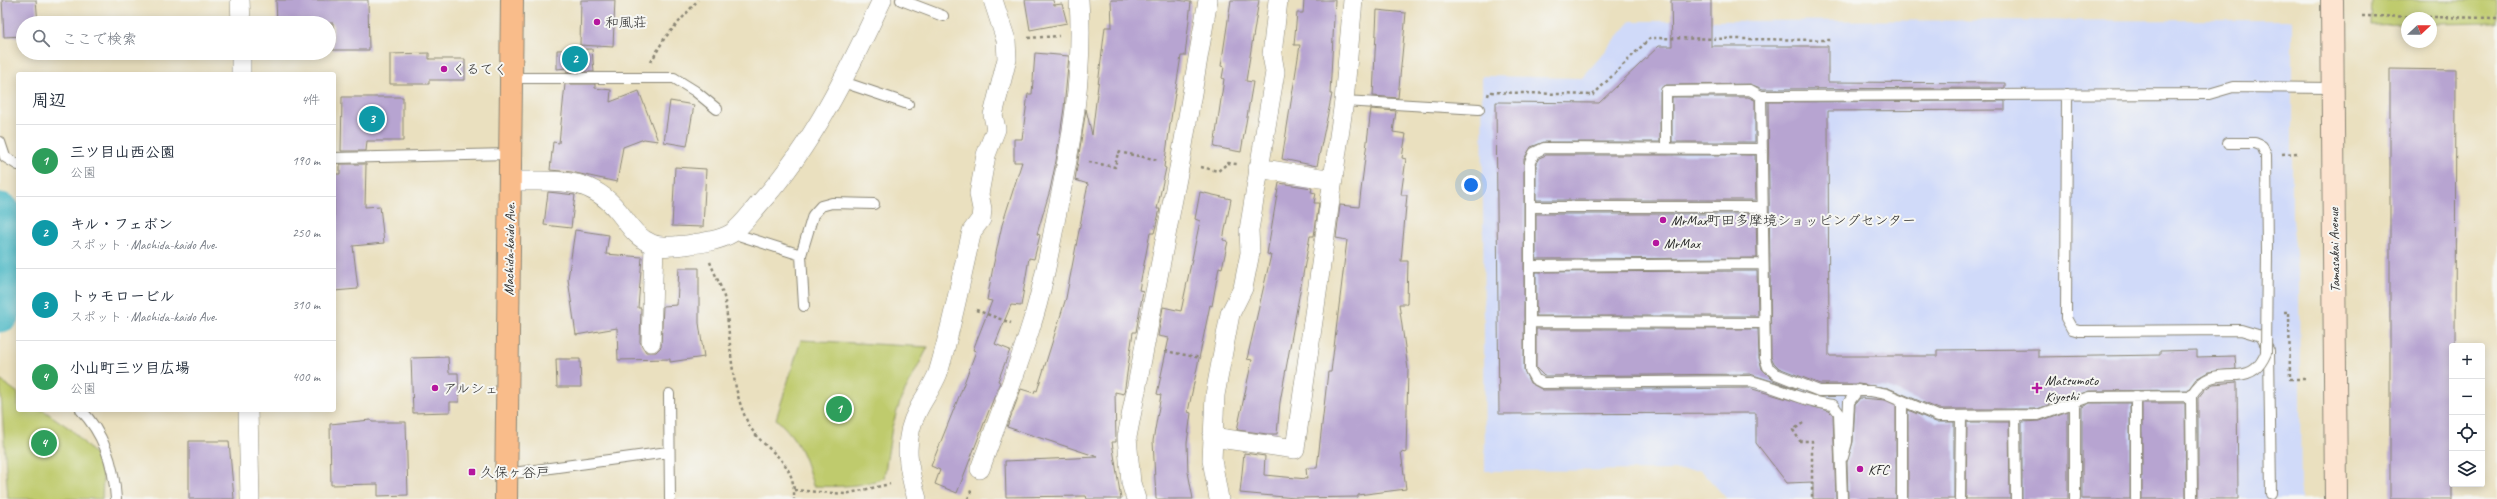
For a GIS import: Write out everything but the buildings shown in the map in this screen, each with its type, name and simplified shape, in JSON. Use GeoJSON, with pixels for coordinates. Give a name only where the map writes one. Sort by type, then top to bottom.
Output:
{"type":"FeatureCollection","features":[{"type":"Feature","properties":{"kind":"main road","name":"Machida-kaido Ave."},"geometry":{"type":"LineString","coordinates":[[506,499],[512,0]]}},
{"type":"Feature","properties":{"kind":"street"},"geometry":{"type":"LineString","coordinates":[[240,0],[241,16]]}},
{"type":"Feature","properties":{"kind":"street"},"geometry":{"type":"LineString","coordinates":[[510,181],[574,183],[587,186],[603,194],[638,237],[654,245],[675,246],[703,243],[732,232],[773,189],[796,158],[843,82],[882,0]]}},
{"type":"Feature","properties":{"kind":"street"},"geometry":{"type":"LineString","coordinates":[[917,499],[910,478],[907,453],[909,434],[916,412],[937,374],[972,230],[981,219],[982,209],[980,194],[986,155],[996,129],[993,115],[1007,59],[1006,40],[993,0]]}},
{"type":"Feature","properties":{"kind":"street"},"geometry":{"type":"LineString","coordinates":[[980,469],[1030,330],[1042,290],[1076,103],[1081,35],[1079,0]]}},
{"type":"Feature","properties":{"kind":"street"},"geometry":{"type":"LineString","coordinates":[[1136,499],[1131,483],[1127,437],[1180,163],[1208,0]]}},
{"type":"Feature","properties":{"kind":"street"},"geometry":{"type":"LineString","coordinates":[[1219,499],[1212,460],[1215,395],[1230,314],[1244,281],[1250,253],[1249,230],[1258,168],[1276,72],[1272,55],[1278,0]]}},
{"type":"Feature","properties":{"kind":"street"},"geometry":{"type":"LineString","coordinates":[[1212,437],[1295,449],[1344,101],[1353,0]]}},
{"type":"Feature","properties":{"kind":"street","name":"Tamasakai Avenue"},"geometry":{"type":"LineString","coordinates":[[2332,0],[2336,499]]}},
{"type":"Feature","properties":{"kind":"street"},"geometry":{"type":"LineString","coordinates":[[241,60],[241,72]]}},
{"type":"Feature","properties":{"kind":"street"},"geometry":{"type":"LineString","coordinates":[[1258,168],[1333,180]]}},
{"type":"Feature","properties":{"kind":"street"},"geometry":{"type":"LineString","coordinates":[[651,342],[654,245]]}},
{"type":"Feature","properties":{"kind":"street"},"geometry":{"type":"LineString","coordinates":[[248,412],[250,499]]}},
{"type":"Feature","properties":{"kind":"lane"},"geometry":{"type":"LineString","coordinates":[[901,0],[943,16]]}},
{"type":"Feature","properties":{"kind":"lane"},"geometry":{"type":"LineString","coordinates":[[511,78],[674,78],[695,91],[718,109]]}},
{"type":"Feature","properties":{"kind":"lane"},"geometry":{"type":"LineString","coordinates":[[843,82],[908,104]]}},
{"type":"Feature","properties":{"kind":"lane"},"geometry":{"type":"LineString","coordinates":[[1666,149],[1666,91],[1750,90],[1761,96],[2209,94],[2233,87],[2332,88]]}},
{"type":"Feature","properties":{"kind":"lane"},"geometry":{"type":"LineString","coordinates":[[2067,94],[2066,318],[2068,324],[2079,331],[2228,329],[2254,332],[2262,336],[2269,351],[2271,494]]}},
{"type":"Feature","properties":{"kind":"lane"},"geometry":{"type":"LineString","coordinates":[[1761,96],[1765,358],[1768,367],[1776,374],[1819,391],[1858,390],[1887,394],[1938,416],[2038,415],[2089,396],[2191,396]]}},
{"type":"Feature","properties":{"kind":"lane"},"geometry":{"type":"LineString","coordinates":[[1344,101],[1479,109]]}},
{"type":"Feature","properties":{"kind":"lane"},"geometry":{"type":"LineString","coordinates":[[0,142],[5,157],[16,164]]}},
{"type":"Feature","properties":{"kind":"lane"},"geometry":{"type":"LineString","coordinates":[[2192,499],[2191,396],[2198,384],[2211,377],[2253,372],[2261,365],[2266,353],[2266,155],[2262,146],[2255,143],[2228,143]]}},
{"type":"Feature","properties":{"kind":"lane"},"geometry":{"type":"LineString","coordinates":[[1762,149],[1544,148],[1534,153],[1530,162],[1530,370],[1535,379],[1543,383],[1750,381],[1770,385],[1818,404],[1833,405],[1839,413],[1839,444],[1842,459],[1842,499]]}},
{"type":"Feature","properties":{"kind":"lane"},"geometry":{"type":"LineString","coordinates":[[336,158],[510,154]]}},
{"type":"Feature","properties":{"kind":"lane"},"geometry":{"type":"LineString","coordinates":[[804,306],[801,255],[813,215],[821,206],[832,203],[874,204]]}},
{"type":"Feature","properties":{"kind":"lane"},"geometry":{"type":"LineString","coordinates":[[1530,207],[1762,207]]}},
{"type":"Feature","properties":{"kind":"lane"},"geometry":{"type":"LineString","coordinates":[[732,232],[801,255]]}},
{"type":"Feature","properties":{"kind":"lane"},"geometry":{"type":"LineString","coordinates":[[1531,266],[1763,264]]}},
{"type":"Feature","properties":{"kind":"lane"},"geometry":{"type":"LineString","coordinates":[[1531,322],[1764,323]]}},
{"type":"Feature","properties":{"kind":"lane"},"geometry":{"type":"LineString","coordinates":[[1842,459],[1847,442],[1849,402],[1858,390]]}},
{"type":"Feature","properties":{"kind":"lane"},"geometry":{"type":"LineString","coordinates":[[669,394],[668,452],[670,499]]}},
{"type":"Feature","properties":{"kind":"lane"},"geometry":{"type":"LineString","coordinates":[[2136,396],[2136,499]]}},
{"type":"Feature","properties":{"kind":"lane"},"geometry":{"type":"LineString","coordinates":[[1902,400],[1902,499]]}},
{"type":"Feature","properties":{"kind":"lane"},"geometry":{"type":"LineString","coordinates":[[2075,401],[2075,499]]}},
{"type":"Feature","properties":{"kind":"lane"},"geometry":{"type":"LineString","coordinates":[[83,412],[95,427],[107,448],[115,474],[116,499]]}},
{"type":"Feature","properties":{"kind":"lane"},"geometry":{"type":"LineString","coordinates":[[1960,499],[1961,416]]}},
{"type":"Feature","properties":{"kind":"lane"},"geometry":{"type":"LineString","coordinates":[[2015,416],[2016,499]]}},
{"type":"Feature","properties":{"kind":"lane"},"geometry":{"type":"LineString","coordinates":[[506,474],[668,452]]}},
{"type":"Feature","properties":{"kind":"path"},"geometry":{"type":"LineString","coordinates":[[642,78],[664,39],[698,0]]}},
{"type":"Feature","properties":{"kind":"path"},"geometry":{"type":"LineString","coordinates":[[2362,16],[2497,18]]}},
{"type":"Feature","properties":{"kind":"path"},"geometry":{"type":"LineString","coordinates":[[1006,40],[1081,35]]}},
{"type":"Feature","properties":{"kind":"path"},"geometry":{"type":"LineString","coordinates":[[1479,109],[1488,109],[1488,92],[1593,96],[1650,38],[1831,40]]}},
{"type":"Feature","properties":{"kind":"path"},"geometry":{"type":"LineString","coordinates":[[1067,158],[1115,167],[1118,152],[1125,153]]}},
{"type":"Feature","properties":{"kind":"path"},"geometry":{"type":"LineString","coordinates":[[703,243],[725,300],[736,397],[748,423],[760,439],[786,465],[794,490],[794,499]]}},
{"type":"Feature","properties":{"kind":"path"},"geometry":{"type":"LineString","coordinates":[[954,303],[1030,330]]}},
{"type":"Feature","properties":{"kind":"path"},"geometry":{"type":"LineString","coordinates":[[2289,312],[2290,379],[2307,379]]}},
{"type":"Feature","properties":{"kind":"path"},"geometry":{"type":"LineString","coordinates":[[1145,347],[1221,362]]}},
{"type":"Feature","properties":{"kind":"path"},"geometry":{"type":"LineString","coordinates":[[1802,423],[1793,430],[1800,441],[1812,442],[1812,499]]}},
{"type":"Feature","properties":{"kind":"path"},"geometry":{"type":"LineString","coordinates":[[794,490],[845,494],[875,489],[910,478]]}},
{"type":"Feature","properties":{"kind":"shaded area","name":"MrMax町田多摩境ショッピングセンター"},"geometry":{"type":"Polygon","coordinates":[[[2292,20],[2292,219],[2299,279],[2301,499],[1727,499],[1701,470],[1485,471],[1482,76],[1582,78],[1631,21],[2292,20]]]}},
{"type":"Feature","properties":{"kind":"green space"},"geometry":{"type":"Polygon","coordinates":[[[2372,0],[2497,0],[2497,23],[2437,24],[2437,12],[2401,12],[2401,24],[2371,25],[2372,0]]]}},
{"type":"Feature","properties":{"kind":"green space"},"geometry":{"type":"Polygon","coordinates":[[[801,340],[928,347],[901,399],[892,427],[884,478],[849,486],[813,486],[800,449],[790,434],[776,419],[801,340]]]}},
{"type":"Feature","properties":{"kind":"green space"},"geometry":{"type":"Polygon","coordinates":[[[0,380],[16,392],[16,412],[46,412],[72,430],[95,455],[103,477],[102,499],[8,499],[0,380]]]}},
{"type":"Feature","properties":{"kind":"waterway"},"geometry":{"type":"LineString","coordinates":[[0,214],[10,246],[9,279],[0,311]]}},
{"type":"Feature","properties":{"kind":"place","name":"和風荘"},"geometry":{"type":"Point","coordinates":[597,22]}},
{"type":"Feature","properties":{"kind":"place","name":"キル・フェボン"},"geometry":{"type":"Point","coordinates":[575,59]}},
{"type":"Feature","properties":{"kind":"place","name":"くるてく"},"geometry":{"type":"Point","coordinates":[444,69]}},
{"type":"Feature","properties":{"kind":"place","name":"トゥモロービル"},"geometry":{"type":"Point","coordinates":[372,119]}},
{"type":"Feature","properties":{"kind":"place","name":"MrMax町田多摩境ショッピングセンター"},"geometry":{"type":"Point","coordinates":[1663,220]}},
{"type":"Feature","properties":{"kind":"place","name":"MrMax"},"geometry":{"type":"Point","coordinates":[1656,243]}},
{"type":"Feature","properties":{"kind":"place","name":"アルシェ"},"geometry":{"type":"Point","coordinates":[435,388]}},
{"type":"Feature","properties":{"kind":"place","name":"Matsumoto Kiyoshi"},"geometry":{"type":"Point","coordinates":[2037,388]}},
{"type":"Feature","properties":{"kind":"place","name":"三ツ目山西公園"},"geometry":{"type":"Point","coordinates":[839,409]}},
{"type":"Feature","properties":{"kind":"place","name":"小山町三ツ目広場"},"geometry":{"type":"Point","coordinates":[44,443]}},
{"type":"Feature","properties":{"kind":"place","name":"KFC"},"geometry":{"type":"Point","coordinates":[1860,469]}},
{"type":"Feature","properties":{"kind":"place","name":"久保ヶ谷戸"},"geometry":{"type":"Point","coordinates":[472,472]}}]}
